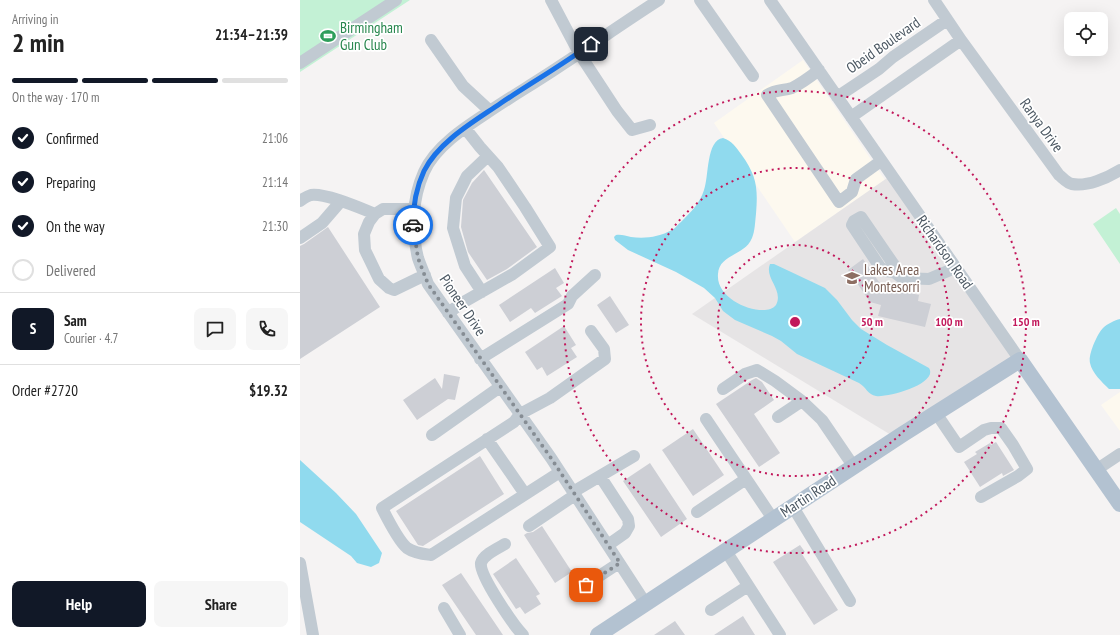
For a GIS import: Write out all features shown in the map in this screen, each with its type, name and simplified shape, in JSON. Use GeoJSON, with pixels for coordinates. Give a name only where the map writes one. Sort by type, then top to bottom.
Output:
{"type":"FeatureCollection","features":[{"type":"Feature","properties":{"kind":"main road","name":"Martin Road"},"geometry":{"type":"LineString","coordinates":[[599,635],[1020,360]]}},
{"type":"Feature","properties":{"kind":"main road","name":"Richardson Road"},"geometry":{"type":"LineString","coordinates":[[1020,360],[1120,504]]}},
{"type":"Feature","properties":{"kind":"street"},"geometry":{"type":"LineString","coordinates":[[300,63],[396,0]]}},
{"type":"Feature","properties":{"kind":"street"},"geometry":{"type":"LineString","coordinates":[[551,0],[579,53],[617,111],[632,130],[650,125]]}},
{"type":"Feature","properties":{"kind":"street","name":"Pioneer Drive"},"geometry":{"type":"LineString","coordinates":[[646,604],[560,472],[428,284],[418,258],[414,227],[414,209],[416,195],[424,171],[433,158],[458,132],[659,0]]}},
{"type":"Feature","properties":{"kind":"street"},"geometry":{"type":"LineString","coordinates":[[700,0],[753,76]]}},
{"type":"Feature","properties":{"kind":"street","name":"Richardson Road"},"geometry":{"type":"LineString","coordinates":[[770,0],[1020,360]]}},
{"type":"Feature","properties":{"kind":"street"},"geometry":{"type":"LineString","coordinates":[[851,117],[961,40],[934,0]]}},
{"type":"Feature","properties":{"kind":"street","name":"Obeid Boulevard"},"geometry":{"type":"LineString","coordinates":[[837,96],[879,69],[893,57],[947,20]]}},
{"type":"Feature","properties":{"kind":"street"},"geometry":{"type":"LineString","coordinates":[[431,40],[463,86],[490,111]]}},
{"type":"Feature","properties":{"kind":"street","name":"Ranya Drive"},"geometry":{"type":"LineString","coordinates":[[961,40],[1031,139],[1059,175],[1070,184],[1081,185],[1104,179],[1120,170]]}},
{"type":"Feature","properties":{"kind":"street"},"geometry":{"type":"LineString","coordinates":[[819,70],[808,79],[790,88],[774,91],[767,96],[839,202],[852,192],[856,179],[881,161]]}},
{"type":"Feature","properties":{"kind":"street"},"geometry":{"type":"LineString","coordinates":[[448,313],[513,274],[550,247],[498,167],[465,128]]}},
{"type":"Feature","properties":{"kind":"street"},"geometry":{"type":"LineString","coordinates":[[482,292],[465,266],[453,228],[456,198],[467,176],[488,156]]}},
{"type":"Feature","properties":{"kind":"street"},"geometry":{"type":"LineString","coordinates":[[300,202],[309,195],[318,195],[341,201],[375,214]]}},
{"type":"Feature","properties":{"kind":"street"},"geometry":{"type":"LineString","coordinates":[[300,238],[322,223],[341,201]]}},
{"type":"Feature","properties":{"kind":"street"},"geometry":{"type":"LineString","coordinates":[[414,209],[383,209],[375,214],[369,222],[364,234],[365,250],[379,279],[389,288],[394,290],[425,275]]}},
{"type":"Feature","properties":{"kind":"street"},"geometry":{"type":"LineString","coordinates":[[861,217],[854,221],[852,225],[880,267],[885,271],[894,272],[902,278],[929,279],[955,268]]}},
{"type":"Feature","properties":{"kind":"street"},"geometry":{"type":"LineString","coordinates":[[480,359],[568,304],[572,296],[595,275]]}},
{"type":"Feature","properties":{"kind":"street"},"geometry":{"type":"LineString","coordinates":[[560,472],[431,555],[420,554],[407,547],[396,533],[382,508],[514,422],[520,414],[550,398],[605,359],[604,349],[591,331]]}},
{"type":"Feature","properties":{"kind":"street"},"geometry":{"type":"LineString","coordinates":[[723,389],[745,374],[756,370],[776,381],[802,401],[822,420],[854,467]]}},
{"type":"Feature","properties":{"kind":"street"},"geometry":{"type":"LineString","coordinates":[[432,435],[500,387]]}},
{"type":"Feature","properties":{"kind":"street"},"geometry":{"type":"LineString","coordinates":[[778,417],[802,401]]}},
{"type":"Feature","properties":{"kind":"street"},"geometry":{"type":"LineString","coordinates":[[936,414],[959,447],[984,430],[1001,428],[1027,469],[982,497]]}},
{"type":"Feature","properties":{"kind":"street"},"geometry":{"type":"LineString","coordinates":[[706,419],[773,520]]}},
{"type":"Feature","properties":{"kind":"street"},"geometry":{"type":"LineString","coordinates":[[487,439],[525,494]]}},
{"type":"Feature","properties":{"kind":"street"},"geometry":{"type":"LineString","coordinates":[[1096,470],[1120,454]]}},
{"type":"Feature","properties":{"kind":"street"},"geometry":{"type":"LineString","coordinates":[[529,526],[574,493],[634,456]]}},
{"type":"Feature","properties":{"kind":"street"},"geometry":{"type":"LineString","coordinates":[[600,476],[628,519],[629,526],[625,533],[608,545]]}},
{"type":"Feature","properties":{"kind":"street"},"geometry":{"type":"LineString","coordinates":[[698,512],[746,479]]}},
{"type":"Feature","properties":{"kind":"street"},"geometry":{"type":"LineString","coordinates":[[793,507],[850,601]]}},
{"type":"Feature","properties":{"kind":"street"},"geometry":{"type":"LineString","coordinates":[[505,544],[484,557],[481,564],[482,572],[523,635]]}},
{"type":"Feature","properties":{"kind":"street"},"geometry":{"type":"LineString","coordinates":[[726,551],[780,635]]}},
{"type":"Feature","properties":{"kind":"street"},"geometry":{"type":"LineString","coordinates":[[575,592],[620,563]]}},
{"type":"Feature","properties":{"kind":"street"},"geometry":{"type":"LineString","coordinates":[[300,564],[313,635]]}},
{"type":"Feature","properties":{"kind":"street"},"geometry":{"type":"LineString","coordinates":[[711,610],[748,586]]}},
{"type":"Feature","properties":{"kind":"street"},"geometry":{"type":"LineString","coordinates":[[444,608],[460,635]]}},
{"type":"Feature","properties":{"kind":"shaded area"},"geometry":{"type":"Polygon","coordinates":[[[803,60],[885,180],[795,242],[714,123],[803,60]]]}},
{"type":"Feature","properties":{"kind":"shaded area","name":"Lakes Area Montesorri"},"geometry":{"type":"Polygon","coordinates":[[[890,176],[1017,360],[896,438],[692,314],[890,176]]]}},
{"type":"Feature","properties":{"kind":"shaded area"},"geometry":{"type":"Polygon","coordinates":[[[1120,392],[1120,431],[1101,405],[1120,392]]]}},
{"type":"Feature","properties":{"kind":"green space","name":"Birmingham Gun Club"},"geometry":{"type":"Polygon","coordinates":[[[300,0],[410,0],[300,72],[300,0]]]}},
{"type":"Feature","properties":{"kind":"green space"},"geometry":{"type":"Polygon","coordinates":[[[1116,208],[1120,214],[1120,264],[1093,224],[1116,208]]]}},
{"type":"Feature","properties":{"kind":"water"},"geometry":{"type":"Polygon","coordinates":[[[723,138],[734,144],[746,162],[755,182],[757,197],[754,232],[749,244],[723,262],[719,267],[719,282],[726,295],[748,307],[763,310],[773,307],[776,305],[778,300],[778,294],[769,269],[770,264],[774,264],[825,288],[861,329],[929,368],[930,374],[920,384],[910,389],[890,395],[873,395],[859,383],[797,354],[781,341],[772,336],[735,320],[723,311],[715,298],[704,288],[676,272],[628,250],[615,240],[614,237],[616,235],[636,238],[652,237],[676,227],[698,203],[706,184],[711,152],[718,140],[723,138]]]}},
{"type":"Feature","properties":{"kind":"water"},"geometry":{"type":"Polygon","coordinates":[[[1120,319],[1120,389],[1109,389],[1091,367],[1090,355],[1103,328],[1111,322],[1120,319]]]}},
{"type":"Feature","properties":{"kind":"water"},"geometry":{"type":"Polygon","coordinates":[[[300,460],[336,493],[356,514],[382,553],[379,563],[371,567],[357,563],[351,556],[300,522],[300,460]]]}},
{"type":"Feature","properties":{"kind":"building"},"geometry":{"type":"Polygon","coordinates":[[[484,170],[537,247],[507,269],[487,280],[468,252],[461,227],[463,200],[472,183],[484,170]]]}},
{"type":"Feature","properties":{"kind":"building"},"geometry":{"type":"Polygon","coordinates":[[[328,227],[380,307],[300,359],[300,246],[328,227]]]}},
{"type":"Feature","properties":{"kind":"building"},"geometry":{"type":"Polygon","coordinates":[[[863,259],[879,282],[894,287],[893,289],[919,295],[918,301],[931,304],[925,327],[878,316],[881,305],[870,302],[848,270],[863,259]]]}},
{"type":"Feature","properties":{"kind":"building"},"geometry":{"type":"Polygon","coordinates":[[[555,268],[564,283],[556,288],[562,296],[535,313],[531,308],[510,322],[499,305],[555,268]]]}},
{"type":"Feature","properties":{"kind":"building"},"geometry":{"type":"Polygon","coordinates":[[[610,296],[629,325],[616,333],[597,305],[610,296]]]}},
{"type":"Feature","properties":{"kind":"building"},"geometry":{"type":"Polygon","coordinates":[[[564,326],[576,345],[571,348],[577,357],[547,376],[542,367],[537,370],[525,352],[564,326]]]}},
{"type":"Feature","properties":{"kind":"building"},"geometry":{"type":"Polygon","coordinates":[[[444,374],[460,377],[455,400],[448,399],[417,420],[403,400],[435,378],[442,389],[444,374]]]}},
{"type":"Feature","properties":{"kind":"building"},"geometry":{"type":"Polygon","coordinates":[[[756,378],[762,382],[774,400],[754,414],[780,453],[759,467],[716,404],[756,378]]]}},
{"type":"Feature","properties":{"kind":"building"},"geometry":{"type":"Polygon","coordinates":[[[693,429],[724,475],[693,496],[662,450],[693,429]]]}},
{"type":"Feature","properties":{"kind":"building"},"geometry":{"type":"Polygon","coordinates":[[[996,442],[1014,470],[1003,476],[1002,473],[980,487],[964,462],[977,454],[975,452],[990,443],[991,445],[996,442]]]}},
{"type":"Feature","properties":{"kind":"building"},"geometry":{"type":"Polygon","coordinates":[[[480,456],[504,494],[423,546],[418,545],[396,511],[480,456]]]}},
{"type":"Feature","properties":{"kind":"building"},"geometry":{"type":"Polygon","coordinates":[[[650,463],[687,519],[661,537],[623,481],[650,463]]]}},
{"type":"Feature","properties":{"kind":"building"},"geometry":{"type":"Polygon","coordinates":[[[542,526],[572,572],[555,583],[524,535],[533,532],[542,526]]]}},
{"type":"Feature","properties":{"kind":"building"},"geometry":{"type":"Polygon","coordinates":[[[800,545],[805,552],[802,554],[838,610],[814,625],[773,562],[800,545]]]}},
{"type":"Feature","properties":{"kind":"building"},"geometry":{"type":"Polygon","coordinates":[[[516,558],[540,594],[536,596],[541,604],[525,614],[520,607],[516,609],[493,574],[516,558]]]}},
{"type":"Feature","properties":{"kind":"building"},"geometry":{"type":"Polygon","coordinates":[[[461,573],[503,635],[476,635],[442,585],[461,573]]]}},
{"type":"Feature","properties":{"kind":"building"},"geometry":{"type":"Polygon","coordinates":[[[743,616],[755,635],[714,635],[743,616]]]}},
{"type":"Feature","properties":{"kind":"building"},"geometry":{"type":"Polygon","coordinates":[[[675,621],[685,635],[654,635],[675,621]]]}},
{"type":"Feature","properties":{"kind":"way so far"},"geometry":{"type":"LineString","coordinates":[[413,225],[418,258],[428,284],[551,458],[620,563],[586,585]]}},
{"type":"Feature","properties":{"kind":"place","name":"Birmingham Gun Club"},"geometry":{"type":"Point","coordinates":[328,36]}},
{"type":"Feature","properties":{"kind":"place","name":"Lakes Area Montesorri"},"geometry":{"type":"Point","coordinates":[852,278]}},
{"type":"Feature","properties":{"kind":"route"},"geometry":{"type":"LineString","coordinates":[[413,225],[415,201],[424,171],[433,158],[446,144],[458,132],[591,44]]}}]}
